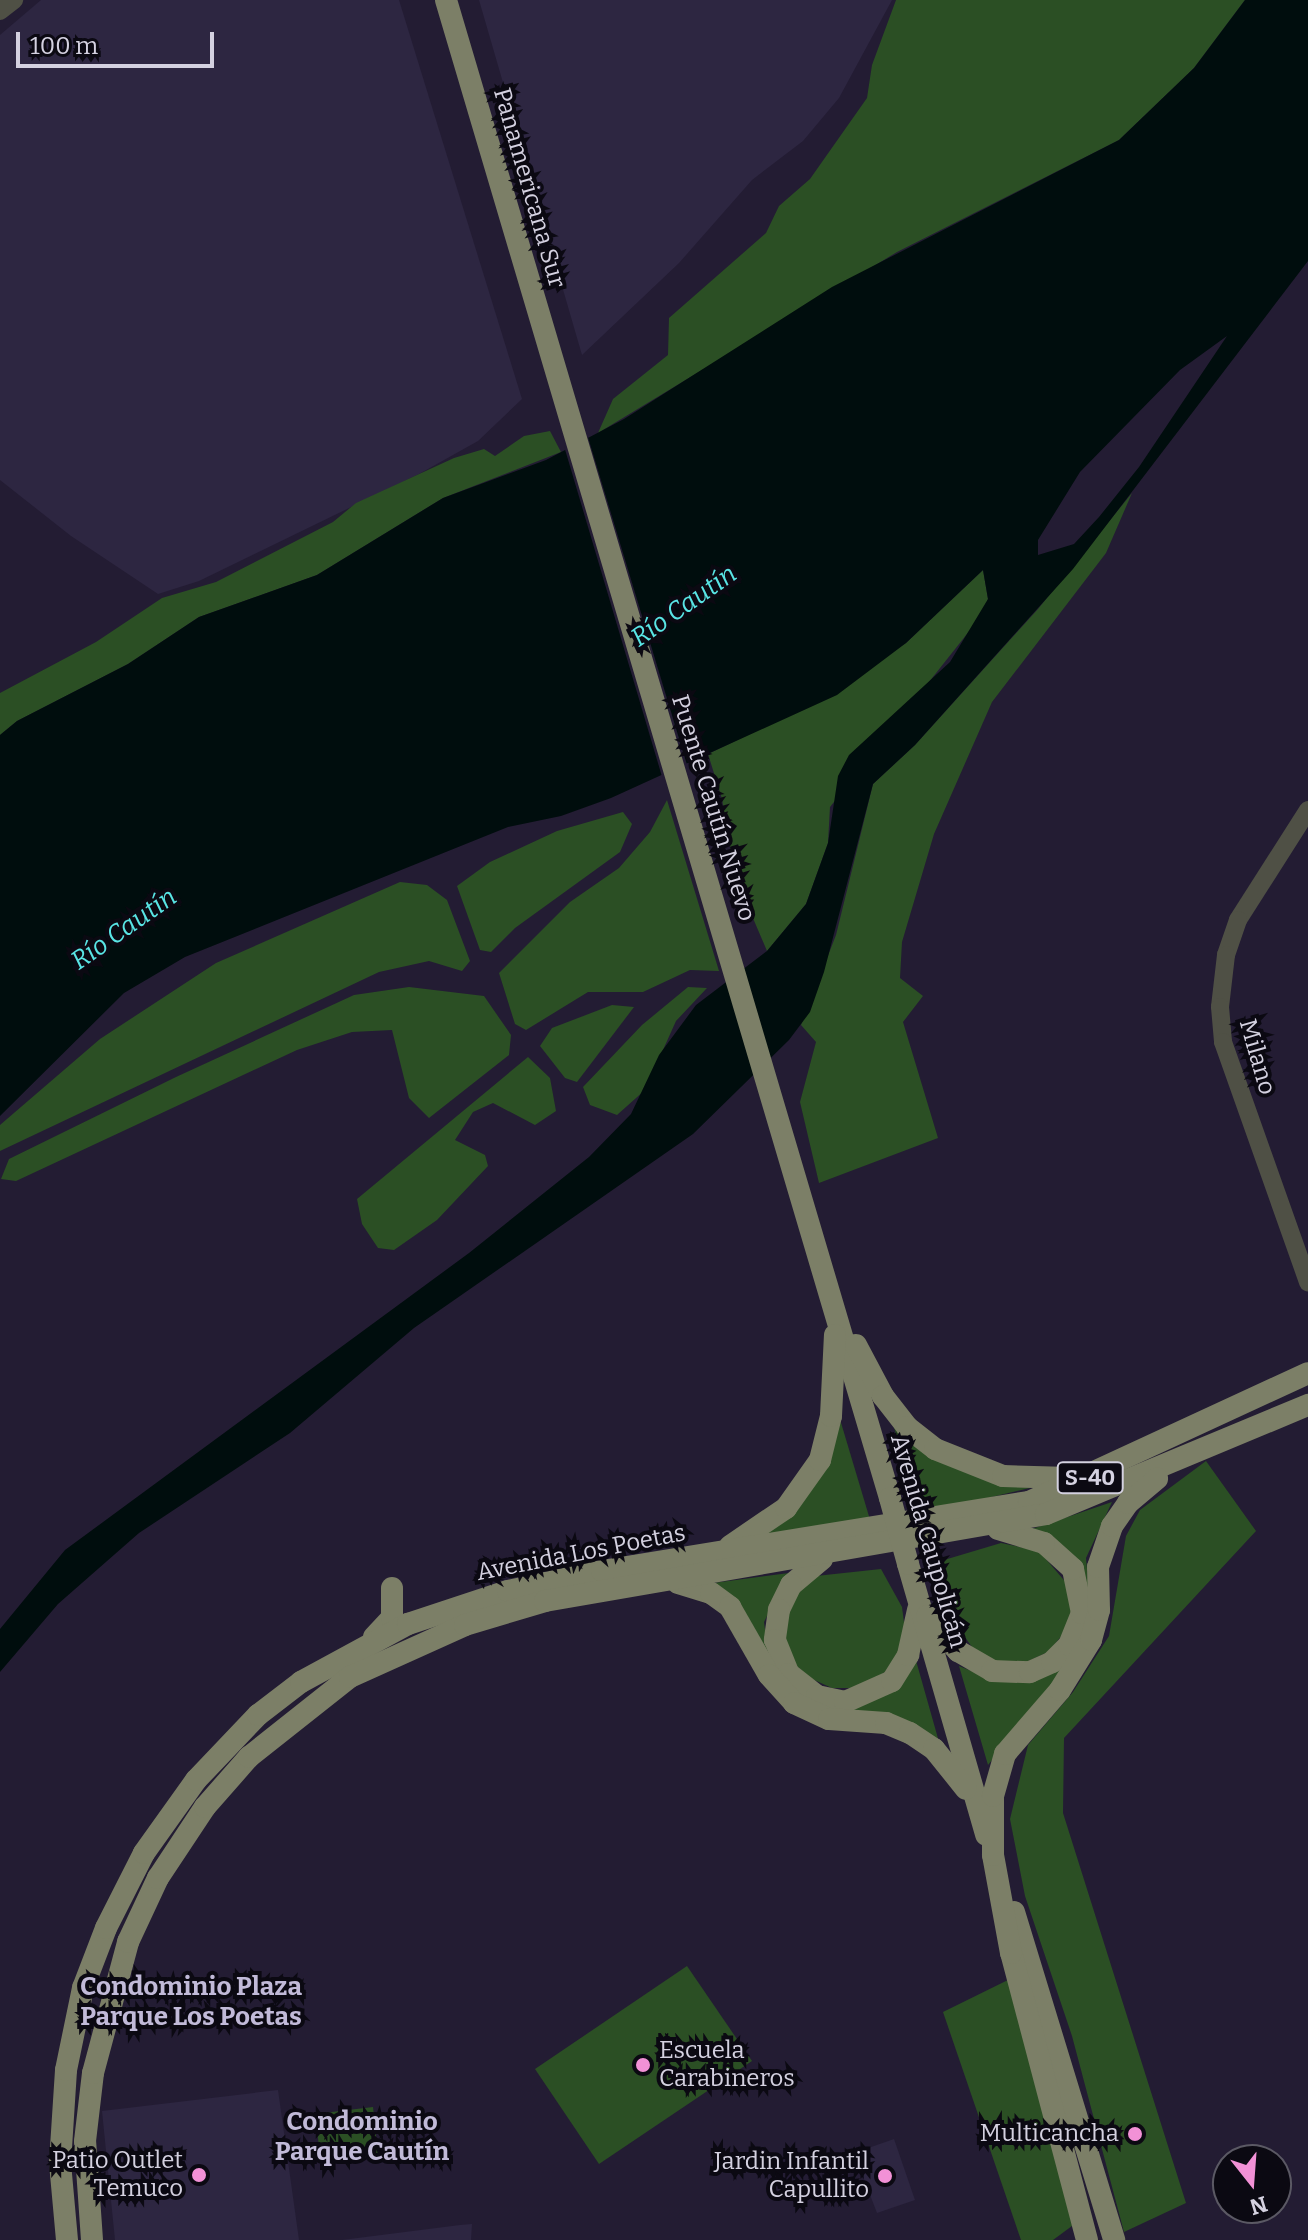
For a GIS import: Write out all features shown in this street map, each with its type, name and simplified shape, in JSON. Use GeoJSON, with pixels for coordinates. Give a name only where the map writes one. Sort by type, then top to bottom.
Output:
{"type":"FeatureCollection","features":[{"type":"Feature","properties":{"kind":"main road","name":"Panamericana Sur"},"geometry":{"type":"LineString","coordinates":[[446,0],[561,391]]}},
{"type":"Feature","properties":{"kind":"main road","name":"Puente Cautín Nuevo"},"geometry":{"type":"LineString","coordinates":[[561,391],[814,1240]]}},
{"type":"Feature","properties":{"kind":"main road","name":"Avenida Caupolicán"},"geometry":{"type":"LineString","coordinates":[[814,1240],[905,1544],[919,1605],[979,1812],[1028,1950],[1114,2240]]}},
{"type":"Feature","properties":{"kind":"main road"},"geometry":{"type":"LineString","coordinates":[[835,1309],[901,1418],[950,1458],[1032,1481],[1089,1475],[1119,1464]]}},
{"type":"Feature","properties":{"kind":"main road"},"geometry":{"type":"LineString","coordinates":[[701,1556],[750,1537],[773,1520],[820,1460],[831,1416],[835,1309]]}},
{"type":"Feature","properties":{"kind":"main road"},"geometry":{"type":"LineString","coordinates":[[1274,1389],[1308,1366]]}},
{"type":"Feature","properties":{"kind":"main road"},"geometry":{"type":"LineString","coordinates":[[1274,1389],[1308,1376]]}},
{"type":"Feature","properties":{"kind":"main road","name":"S-40"},"geometry":{"type":"LineString","coordinates":[[905,1544],[1029,1502],[1119,1464],[1274,1389]]}},
{"type":"Feature","properties":{"kind":"main road","name":"S-40"},"geometry":{"type":"LineString","coordinates":[[905,1544],[1071,1506],[1308,1405]]}},
{"type":"Feature","properties":{"kind":"main road"},"geometry":{"type":"LineString","coordinates":[[993,1855],[997,1772],[1014,1740],[1060,1690],[1087,1650],[1099,1610],[1101,1553],[1112,1526],[1147,1485],[1210,1447]]}},
{"type":"Feature","properties":{"kind":"main road"},"geometry":{"type":"LineString","coordinates":[[919,1605],[958,1651],[992,1671],[1030,1672],[1061,1654],[1075,1635],[1082,1613],[1073,1569],[1044,1543],[990,1527]]}},
{"type":"Feature","properties":{"kind":"main road","name":"Avenida Los Poetas"},"geometry":{"type":"LineString","coordinates":[[67,2240],[60,2163],[66,2070],[83,1988],[119,1900],[168,1817],[216,1756],[290,1690],[367,1643],[444,1610],[555,1580],[701,1556],[905,1544]]}},
{"type":"Feature","properties":{"kind":"main road","name":"Avenida Los Poetas"},"geometry":{"type":"LineString","coordinates":[[92,2240],[87,2122],[107,2007],[128,1942],[175,1849],[249,1757],[350,1677],[504,1611],[661,1582],[905,1544]]}},
{"type":"Feature","properties":{"kind":"main road"},"geometry":{"type":"LineString","coordinates":[[831,1555],[812,1563],[791,1585],[776,1622],[780,1658],[797,1682],[817,1696],[845,1702],[892,1681],[908,1655],[919,1605]]}},
{"type":"Feature","properties":{"kind":"main road"},"geometry":{"type":"LineString","coordinates":[[661,1582],[699,1588],[730,1607],[776,1685],[805,1710],[841,1722],[886,1723],[922,1740],[955,1773],[979,1812]]}},
{"type":"Feature","properties":{"kind":"main road"},"geometry":{"type":"LineString","coordinates":[[367,1643],[392,1618],[392,1588],[419,1611],[444,1610]]}},
{"type":"Feature","properties":{"kind":"main road"},"geometry":{"type":"LineString","coordinates":[[367,1643],[414,1648],[444,1610]]}},
{"type":"Feature","properties":{"kind":"main road","name":"Avenida Caupolicán"},"geometry":{"type":"LineString","coordinates":[[993,1855],[1014,1967],[1087,2240]]}},
{"type":"Feature","properties":{"kind":"main road"},"geometry":{"type":"LineString","coordinates":[[87,2122],[95,2150],[103,2240]]}},
{"type":"Feature","properties":{"kind":"street"},"geometry":{"type":"LineString","coordinates":[[0,11],[14,0]]}},
{"type":"Feature","properties":{"kind":"street","name":"Milano"},"geometry":{"type":"LineString","coordinates":[[1308,810],[1238,920],[1226,955],[1220,1007],[1223,1042],[1308,1282]]}},
{"type":"Feature","properties":{"kind":"shaded area"},"geometry":{"type":"Polygon","coordinates":[[[41,0],[399,0],[522,399],[478,441],[419,474],[199,581],[158,594],[71,536],[0,480],[0,35],[41,0]]]}},
{"type":"Feature","properties":{"kind":"shaded area"},"geometry":{"type":"Polygon","coordinates":[[[479,0],[892,0],[839,98],[803,141],[752,180],[679,263],[582,355],[479,0]]]}},
{"type":"Feature","properties":{"kind":"shaded area","name":"Patio Outlet Temuco"},"geometry":{"type":"Polygon","coordinates":[[[278,2090],[299,2240],[115,2240],[102,2111],[278,2090]]]}},
{"type":"Feature","properties":{"kind":"shaded area","name":"Jardin Infantil Capullito"},"geometry":{"type":"Polygon","coordinates":[[[894,2139],[915,2200],[877,2213],[854,2153],[894,2139]]]}},
{"type":"Feature","properties":{"kind":"shaded area"},"geometry":{"type":"Polygon","coordinates":[[[472,2224],[471,2240],[342,2240],[460,2225],[472,2224]]]}},
{"type":"Feature","properties":{"kind":"green space"},"geometry":{"type":"Polygon","coordinates":[[[896,0],[1245,0],[1194,68],[1119,140],[897,252],[598,433],[613,399],[668,355],[669,318],[766,233],[779,206],[810,179],[867,98],[872,65],[896,0]]]}},
{"type":"Feature","properties":{"kind":"green space"},"geometry":{"type":"Polygon","coordinates":[[[550,431],[561,452],[443,498],[317,575],[199,617],[128,664],[17,721],[0,735],[0,693],[96,642],[162,598],[216,582],[333,522],[356,503],[454,458],[484,449],[495,456],[524,436],[550,431]]]}},
{"type":"Feature","properties":{"kind":"green space"},"geometry":{"type":"Polygon","coordinates":[[[1132,493],[1106,553],[992,702],[934,834],[902,942],[900,978],[923,996],[903,1022],[938,1138],[819,1183],[800,1102],[816,1042],[801,1025],[836,935],[873,784],[915,745],[1038,609],[1132,493]]]}},
{"type":"Feature","properties":{"kind":"green space"},"geometry":{"type":"Polygon","coordinates":[[[983,570],[988,599],[982,615],[830,807],[828,843],[806,904],[767,951],[735,876],[722,799],[708,754],[794,713],[906,643],[983,570]]]}},
{"type":"Feature","properties":{"kind":"green space"},"geometry":{"type":"Polygon","coordinates":[[[667,800],[719,971],[690,970],[643,992],[588,992],[526,1030],[515,1024],[499,973],[570,902],[619,868],[650,832],[667,800]]]}},
{"type":"Feature","properties":{"kind":"green space"},"geometry":{"type":"Polygon","coordinates":[[[623,812],[632,824],[620,852],[515,928],[491,952],[480,950],[457,886],[490,862],[557,831],[623,812]]]}},
{"type":"Feature","properties":{"kind":"green space"},"geometry":{"type":"Polygon","coordinates":[[[400,882],[427,885],[447,900],[470,961],[462,971],[429,961],[379,972],[0,1151],[0,1125],[100,1039],[216,963],[400,882]]]}},
{"type":"Feature","properties":{"kind":"green space"},"geometry":{"type":"Polygon","coordinates":[[[409,987],[484,996],[511,1035],[509,1055],[429,1118],[409,1098],[392,1030],[352,1032],[297,1050],[16,1181],[1,1179],[9,1159],[176,1077],[354,995],[409,987]]]}},
{"type":"Feature","properties":{"kind":"green space"},"geometry":{"type":"Polygon","coordinates":[[[688,987],[707,988],[676,1021],[645,1090],[617,1115],[590,1105],[583,1087],[642,1025],[688,987]]]}},
{"type":"Feature","properties":{"kind":"green space"},"geometry":{"type":"Polygon","coordinates":[[[612,1005],[634,1007],[577,1082],[565,1078],[540,1046],[552,1028],[612,1005]]]}},
{"type":"Feature","properties":{"kind":"green space"},"geometry":{"type":"Polygon","coordinates":[[[528,1057],[550,1078],[556,1111],[535,1125],[493,1103],[473,1112],[455,1140],[485,1155],[488,1166],[437,1220],[394,1250],[378,1248],[362,1224],[357,1199],[528,1057]]]}},
{"type":"Feature","properties":{"kind":"green space"},"geometry":{"type":"Polygon","coordinates":[[[839,1416],[871,1523],[753,1542],[839,1416]]]}},
{"type":"Feature","properties":{"kind":"green space"},"geometry":{"type":"Polygon","coordinates":[[[893,1424],[1034,1487],[920,1514],[893,1424]]]}},
{"type":"Feature","properties":{"kind":"green space"},"geometry":{"type":"Polygon","coordinates":[[[1206,1461],[1256,1531],[1064,1738],[1063,1813],[1186,2203],[1124,2232],[1072,2036],[1025,1896],[1010,1819],[1028,1745],[1073,1692],[1109,1636],[1126,1536],[1140,1510],[1206,1461]]]}},
{"type":"Feature","properties":{"kind":"green space"},"geometry":{"type":"Polygon","coordinates":[[[1112,1502],[1086,1558],[1090,1602],[1075,1657],[988,1765],[959,1666],[996,1681],[1037,1678],[1086,1602],[1026,1531],[1112,1502]]]}},
{"type":"Feature","properties":{"kind":"green space"},"geometry":{"type":"Polygon","coordinates":[[[1001,1543],[1039,1551],[1069,1586],[1073,1606],[1064,1633],[1048,1652],[1024,1663],[1003,1664],[977,1654],[962,1633],[934,1563],[1001,1543]]]}},
{"type":"Feature","properties":{"kind":"green space"},"geometry":{"type":"Polygon","coordinates":[[[881,1569],[902,1607],[905,1630],[900,1662],[861,1688],[832,1688],[812,1679],[795,1665],[783,1638],[790,1596],[816,1576],[881,1569]]]}},
{"type":"Feature","properties":{"kind":"green space"},"geometry":{"type":"Polygon","coordinates":[[[789,1573],[764,1622],[768,1652],[825,1707],[915,1657],[941,1749],[818,1710],[706,1584],[789,1573]]]}},
{"type":"Feature","properties":{"kind":"green space","name":"Escuela Carabineros"},"geometry":{"type":"Polygon","coordinates":[[[687,1966],[752,2061],[599,2164],[535,2069],[687,1966]]]}},
{"type":"Feature","properties":{"kind":"green space"},"geometry":{"type":"Polygon","coordinates":[[[1012,1978],[1072,2217],[1072,2226],[1053,2240],[1021,2240],[943,2012],[1012,1978]]]}},
{"type":"Feature","properties":{"kind":"green space"},"geometry":{"type":"Polygon","coordinates":[[[373,2107],[378,2156],[321,2163],[315,2114],[373,2107]]]}},
{"type":"Feature","properties":{"kind":"water","name":"Río Cautín"},"geometry":{"type":"Polygon","coordinates":[[[1245,0],[1308,0],[1308,261],[1073,569],[915,745],[873,784],[824,972],[810,1012],[789,1040],[693,1134],[414,1328],[290,1433],[139,1533],[58,1604],[0,1672],[0,1629],[65,1550],[469,1253],[589,1157],[631,1114],[659,1055],[696,1005],[767,951],[806,904],[828,843],[838,776],[849,755],[950,662],[988,599],[983,570],[906,643],[837,695],[611,798],[561,816],[508,827],[185,957],[124,993],[0,1116],[0,735],[17,721],[128,664],[199,617],[317,575],[443,498],[546,460],[624,419],[832,287],[1119,140],[1194,68],[1245,0]],[[1227,336],[1180,370],[1080,472],[1038,540],[1038,555],[1074,544],[1139,467],[1227,336]]]}},
{"type":"Feature","properties":{"kind":"pier"},"geometry":{"type":"Polygon","coordinates":[[[587,434],[688,768],[663,780],[564,446],[587,434]]]}},
{"type":"Feature","properties":{"kind":"place","name":"Escuela Carabineros"},"geometry":{"type":"Point","coordinates":[643,2065]}},
{"type":"Feature","properties":{"kind":"place","name":"Multicancha"},"geometry":{"type":"Point","coordinates":[1135,2134]}},
{"type":"Feature","properties":{"kind":"place","name":"Patio Outlet Temuco"},"geometry":{"type":"Point","coordinates":[199,2175]}},
{"type":"Feature","properties":{"kind":"place","name":"Jardin Infantil Capullito"},"geometry":{"type":"Point","coordinates":[885,2176]}},
{"type":"Feature","properties":{"kind":"district","name":"Condominio Plaza Parque Los Poetas"},"geometry":{"type":"Point","coordinates":[191,2002]}},
{"type":"Feature","properties":{"kind":"district","name":"Condominio Parque Cautín"},"geometry":{"type":"Point","coordinates":[362,2137]}}]}
